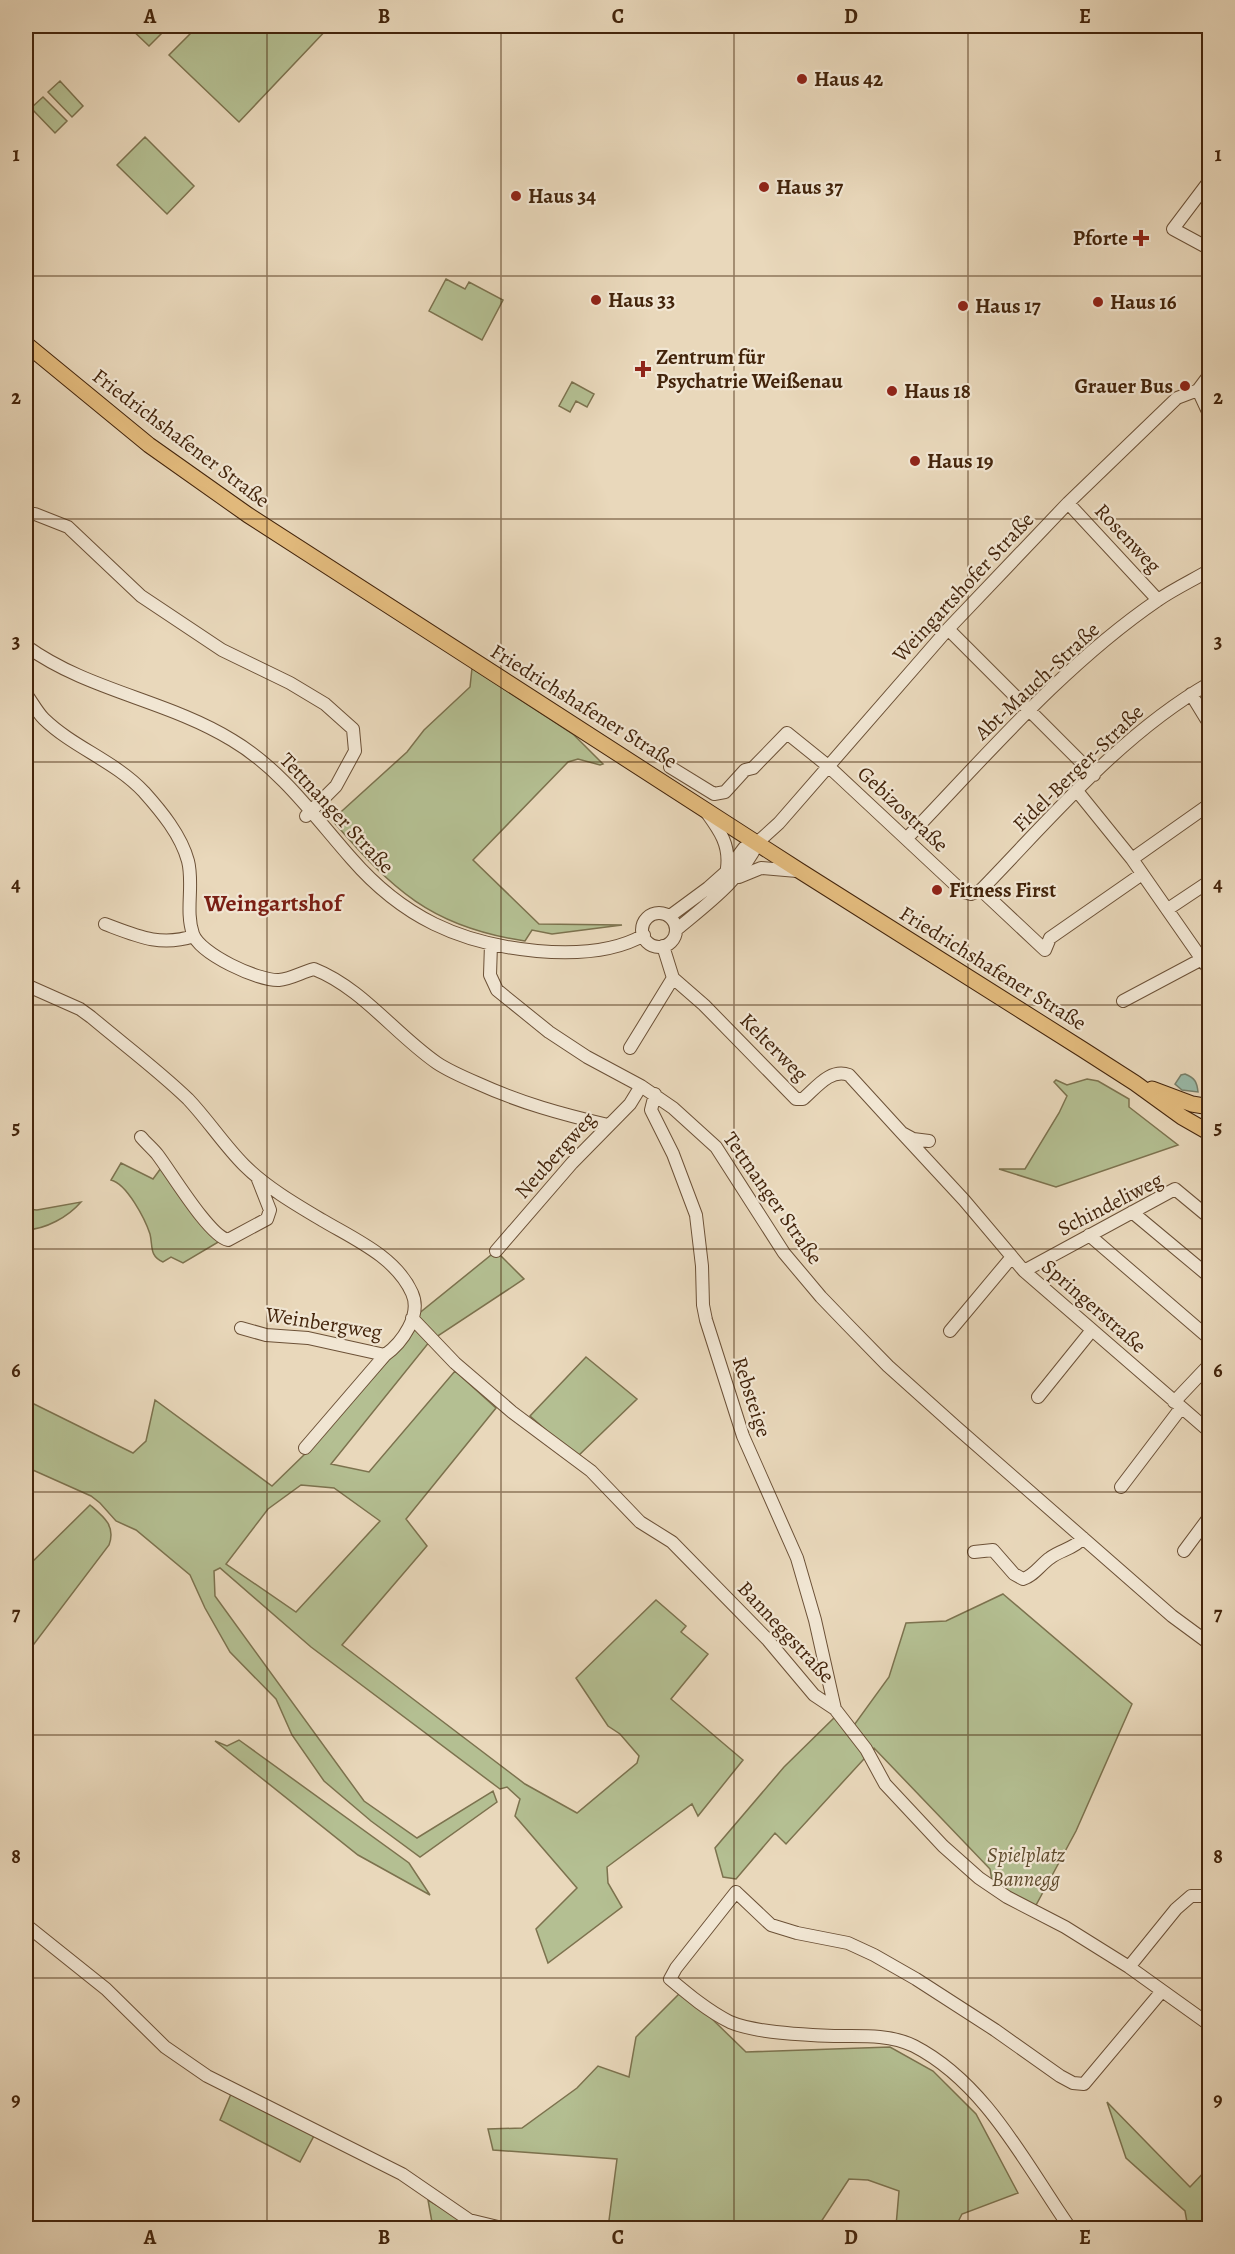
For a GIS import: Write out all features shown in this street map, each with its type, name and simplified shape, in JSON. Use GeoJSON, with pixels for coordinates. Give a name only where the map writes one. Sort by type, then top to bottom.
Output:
{"type":"FeatureCollection","features":[{"type":"Feature","properties":{"kind":"main road","name":"Friedrichshafener Straße"},"geometry":{"type":"LineString","coordinates":[[26,344],[149,445],[248,515],[800,871],[1135,1083],[1207,1133]]}},
{"type":"Feature","properties":{"kind":"main road","name":"Friedrichshafener Straße"},"geometry":{"type":"LineString","coordinates":[[1135,1083],[1192,1104],[1209,1107]]}},
{"type":"Feature","properties":{"kind":"street"},"geometry":{"type":"LineString","coordinates":[[1209,180],[1173,229],[1209,249]]}},
{"type":"Feature","properties":{"kind":"street","name":"Weingartshofer Straße"},"geometry":{"type":"LineString","coordinates":[[758,842],[779,823],[948,629],[1068,503],[1177,398],[1198,390],[1209,374]]}},
{"type":"Feature","properties":{"kind":"street"},"geometry":{"type":"LineString","coordinates":[[1198,390],[1209,416]]}},
{"type":"Feature","properties":{"kind":"street","name":"Rosenweg"},"geometry":{"type":"LineString","coordinates":[[1068,503],[1158,600]]}},
{"type":"Feature","properties":{"kind":"street"},"geometry":{"type":"LineString","coordinates":[[26,514],[35,514],[68,526],[141,596],[222,650],[290,683],[325,704],[353,729],[355,751],[336,786],[308,814]]}},
{"type":"Feature","properties":{"kind":"street","name":"Abt-Mauch-Straße"},"geometry":{"type":"LineString","coordinates":[[907,838],[1030,710],[1092,652],[1158,600],[1209,570]]}},
{"type":"Feature","properties":{"kind":"street"},"geometry":{"type":"LineString","coordinates":[[948,629],[1094,775]]}},
{"type":"Feature","properties":{"kind":"street","name":"Tettnanger Straße"},"geometry":{"type":"LineString","coordinates":[[26,646],[41,657],[86,680],[182,715],[231,739],[274,772],[308,814],[368,877],[406,909],[435,926],[491,944],[548,952],[617,946],[644,935]]}},
{"type":"Feature","properties":{"kind":"street","name":"Fidel-Berger-Straße"},"geometry":{"type":"LineString","coordinates":[[981,890],[1077,791],[1152,721],[1209,683]]}},
{"type":"Feature","properties":{"kind":"street"},"geometry":{"type":"LineString","coordinates":[[26,694],[43,718],[56,730],[129,777],[144,792],[176,833],[189,862],[194,936],[218,957],[264,979],[282,980],[314,969],[355,995],[450,1071],[525,1103],[608,1125]]}},
{"type":"Feature","properties":{"kind":"street"},"geometry":{"type":"LineString","coordinates":[[1191,694],[1209,725]]}},
{"type":"Feature","properties":{"kind":"street","name":"Gebizostraße"},"geometry":{"type":"LineString","coordinates":[[670,767],[714,794],[720,794],[725,792],[745,770],[753,768],[787,733],[828,766],[963,892],[970,894],[981,890]]}},
{"type":"Feature","properties":{"kind":"street"},"geometry":{"type":"LineString","coordinates":[[1077,791],[1132,859],[1209,971]]}},
{"type":"Feature","properties":{"kind":"street"},"geometry":{"type":"LineString","coordinates":[[1132,859],[1209,804]]}},
{"type":"Feature","properties":{"kind":"street"},"geometry":{"type":"LineString","coordinates":[[700,805],[725,842],[729,855],[729,876]]}},
{"type":"Feature","properties":{"kind":"street"},"geometry":{"type":"LineString","coordinates":[[670,916],[750,860],[758,842]]}},
{"type":"Feature","properties":{"kind":"street"},"geometry":{"type":"LineString","coordinates":[[676,930],[670,916],[661,913],[651,915],[644,924],[644,935],[654,946],[663,946],[671,942],[676,930],[729,876],[761,868],[800,871]]}},
{"type":"Feature","properties":{"kind":"street"},"geometry":{"type":"LineString","coordinates":[[981,890],[1045,950],[1050,938],[1142,874]]}},
{"type":"Feature","properties":{"kind":"street"},"geometry":{"type":"LineString","coordinates":[[1168,909],[1209,881]]}},
{"type":"Feature","properties":{"kind":"street"},"geometry":{"type":"LineString","coordinates":[[105,924],[134,935],[166,942],[194,936]]}},
{"type":"Feature","properties":{"kind":"street","name":"Tettnanger Straße"},"geometry":{"type":"LineString","coordinates":[[491,944],[490,975],[497,990],[549,1032],[587,1057],[655,1094],[716,1147],[784,1253],[821,1297],[888,1366],[1172,1616],[1209,1644]]}},
{"type":"Feature","properties":{"kind":"street"},"geometry":{"type":"LineString","coordinates":[[630,1048],[673,978],[663,946]]}},
{"type":"Feature","properties":{"kind":"street"},"geometry":{"type":"LineString","coordinates":[[1123,1001],[1202,959]]}},
{"type":"Feature","properties":{"kind":"street","name":"Kelterweg"},"geometry":{"type":"LineString","coordinates":[[673,978],[704,1005],[796,1099],[803,1099],[832,1074],[840,1072],[849,1075],[964,1200]]}},
{"type":"Feature","properties":{"kind":"street","name":"Weinbergweg"},"geometry":{"type":"LineString","coordinates":[[26,985],[91,1017],[188,1100],[257,1177],[310,1213],[381,1255],[408,1285],[414,1296],[412,1317],[407,1332],[397,1346],[385,1355],[308,1338],[266,1335],[241,1328]]}},
{"type":"Feature","properties":{"kind":"street","name":"Neubergweg"},"geometry":{"type":"LineString","coordinates":[[496,1251],[572,1163],[630,1104],[641,1086]]}},
{"type":"Feature","properties":{"kind":"street","name":"Rebsteige"},"geometry":{"type":"LineString","coordinates":[[655,1094],[651,1110],[673,1154],[696,1215],[706,1320],[743,1436],[797,1558],[815,1620],[835,1708]]}},
{"type":"Feature","properties":{"kind":"street","name":"Kelterweg"},"geometry":{"type":"LineString","coordinates":[[902,1133],[914,1139],[929,1142]]}},
{"type":"Feature","properties":{"kind":"street","name":"Weinbergweg"},"geometry":{"type":"LineString","coordinates":[[141,1137],[205,1220],[223,1239],[228,1240],[260,1225],[267,1219],[270,1210],[257,1177]]}},
{"type":"Feature","properties":{"kind":"street","name":"Schindeliweg"},"geometry":{"type":"LineString","coordinates":[[1024,1271],[1175,1189],[1209,1218]]}},
{"type":"Feature","properties":{"kind":"street","name":"Springerstraße"},"geometry":{"type":"LineString","coordinates":[[964,1200],[1024,1271],[1209,1432]]}},
{"type":"Feature","properties":{"kind":"street"},"geometry":{"type":"LineString","coordinates":[[1132,1212],[1209,1276]]}},
{"type":"Feature","properties":{"kind":"street"},"geometry":{"type":"LineString","coordinates":[[1089,1234],[1209,1339]]}},
{"type":"Feature","properties":{"kind":"street"},"geometry":{"type":"LineString","coordinates":[[950,1331],[1011,1258]]}},
{"type":"Feature","properties":{"kind":"street","name":"Banneggstraße"},"geometry":{"type":"LineString","coordinates":[[412,1317],[463,1370],[512,1412],[591,1471],[640,1522],[672,1542],[767,1639],[814,1695],[835,1708],[866,1749],[885,1784],[943,1846],[978,1878],[1006,1897],[1065,1927],[1129,1967],[1209,2025]]}},
{"type":"Feature","properties":{"kind":"street"},"geometry":{"type":"LineString","coordinates":[[1038,1397],[1092,1330]]}},
{"type":"Feature","properties":{"kind":"street"},"geometry":{"type":"LineString","coordinates":[[305,1448],[385,1355]]}},
{"type":"Feature","properties":{"kind":"street"},"geometry":{"type":"LineString","coordinates":[[1121,1487],[1209,1364]]}},
{"type":"Feature","properties":{"kind":"street"},"geometry":{"type":"LineString","coordinates":[[1184,1551],[1209,1516]]}},
{"type":"Feature","properties":{"kind":"street"},"geometry":{"type":"LineString","coordinates":[[974,1552],[993,1550],[1014,1574],[1023,1579],[1050,1558],[1078,1544],[1083,1538]]}},
{"type":"Feature","properties":{"kind":"street"},"geometry":{"type":"LineString","coordinates":[[1070,2229],[998,2121],[953,2073],[930,2055],[891,2038],[783,2033],[732,2023],[717,2015],[670,1979],[676,1968],[736,1892],[762,1918],[778,1928],[848,1943],[874,1955],[916,1979],[1073,2083],[1084,2084],[1162,1991]]}},
{"type":"Feature","properties":{"kind":"street"},"geometry":{"type":"LineString","coordinates":[[1129,1967],[1176,1909],[1191,1896],[1202,1896]]}},
{"type":"Feature","properties":{"kind":"street"},"geometry":{"type":"LineString","coordinates":[[26,1925],[106,1989],[165,2047],[207,2076],[393,2169],[469,2220],[502,2229]]}},
{"type":"Feature","properties":{"kind":"green space"},"geometry":{"type":"Polygon","coordinates":[[[128,26],[169,26],[149,46],[128,26]]]}},
{"type":"Feature","properties":{"kind":"green space"},"geometry":{"type":"Polygon","coordinates":[[[198,26],[330,26],[239,122],[169,55],[198,26]]]}},
{"type":"Feature","properties":{"kind":"green space"},"geometry":{"type":"Polygon","coordinates":[[[60,81],[83,106],[72,117],[48,92],[60,81]]]}},
{"type":"Feature","properties":{"kind":"green space"},"geometry":{"type":"Polygon","coordinates":[[[43,97],[67,121],[55,133],[31,108],[43,97]]]}},
{"type":"Feature","properties":{"kind":"green space"},"geometry":{"type":"Polygon","coordinates":[[[145,137],[194,186],[167,214],[117,165],[145,137]]]}},
{"type":"Feature","properties":{"kind":"green space"},"geometry":{"type":"Polygon","coordinates":[[[446,279],[465,289],[469,282],[503,300],[482,340],[429,311],[446,279]]]}},
{"type":"Feature","properties":{"kind":"green space"},"geometry":{"type":"Polygon","coordinates":[[[572,382],[594,394],[587,407],[576,401],[570,412],[559,406],[572,382]]]}},
{"type":"Feature","properties":{"kind":"green space"},"geometry":{"type":"Polygon","coordinates":[[[472,668],[573,734],[603,764],[578,759],[568,762],[473,860],[539,924],[622,925],[552,934],[532,930],[525,941],[492,935],[463,926],[438,915],[394,885],[332,820],[407,752],[424,730],[470,687],[472,668]]]}},
{"type":"Feature","properties":{"kind":"green space"},"geometry":{"type":"Polygon","coordinates":[[[1087,1079],[1098,1081],[1129,1099],[1129,1107],[1178,1145],[1056,1187],[999,1169],[1025,1169],[1067,1096],[1054,1082],[1056,1080],[1067,1085],[1087,1079]]]}},
{"type":"Feature","properties":{"kind":"green space"},"geometry":{"type":"Polygon","coordinates":[[[121,1163],[153,1179],[161,1168],[220,1241],[183,1263],[171,1257],[163,1262],[155,1257],[150,1234],[135,1203],[123,1188],[111,1180],[121,1163]]]}},
{"type":"Feature","properties":{"kind":"green space"},"geometry":{"type":"Polygon","coordinates":[[[81,1202],[70,1213],[56,1221],[26,1230],[26,1209],[37,1210],[81,1202]]]}},
{"type":"Feature","properties":{"kind":"green space"},"geometry":{"type":"Polygon","coordinates":[[[496,1251],[524,1279],[430,1341],[331,1464],[369,1472],[455,1371],[496,1408],[406,1519],[427,1546],[342,1645],[525,1784],[577,1813],[637,1763],[639,1756],[620,1734],[608,1726],[576,1678],[656,1600],[686,1626],[681,1632],[708,1654],[671,1699],[743,1760],[698,1816],[692,1804],[607,1867],[608,1883],[622,1907],[548,1963],[536,1929],[577,1888],[515,1816],[520,1799],[507,1787],[500,1789],[311,1647],[220,1568],[214,1571],[215,1596],[364,1801],[417,1838],[493,1791],[497,1802],[420,1857],[371,1821],[324,1781],[292,1735],[276,1699],[230,1652],[205,1608],[190,1575],[136,1530],[116,1521],[91,1496],[26,1467],[26,1400],[133,1453],[146,1441],[155,1400],[272,1486],[308,1451],[412,1334],[417,1315],[496,1251]],[[301,1485],[268,1509],[226,1564],[296,1612],[380,1521],[334,1488],[301,1485]]]}},
{"type":"Feature","properties":{"kind":"green space"},"geometry":{"type":"Polygon","coordinates":[[[586,1357],[637,1399],[577,1457],[530,1416],[586,1357]]]}},
{"type":"Feature","properties":{"kind":"green space"},"geometry":{"type":"Polygon","coordinates":[[[90,1505],[110,1527],[109,1545],[34,1644],[26,1638],[26,1568],[90,1505]]]}},
{"type":"Feature","properties":{"kind":"green space","name":"Spielplatz Bannegg"},"geometry":{"type":"Polygon","coordinates":[[[1003,1594],[1132,1704],[1076,1831],[1035,1907],[992,1881],[990,1869],[874,1748],[786,1844],[775,1833],[736,1879],[723,1877],[715,1848],[784,1767],[836,1716],[852,1728],[889,1677],[906,1623],[946,1621],[1003,1594]]]}},
{"type":"Feature","properties":{"kind":"green space"},"geometry":{"type":"Polygon","coordinates":[[[239,1740],[409,1863],[430,1895],[358,1855],[215,1741],[227,1746],[239,1740]]]}},
{"type":"Feature","properties":{"kind":"green space"},"geometry":{"type":"Polygon","coordinates":[[[681,1992],[746,2052],[890,2047],[933,2071],[976,2114],[1018,2193],[962,2214],[955,2228],[899,2228],[896,2226],[899,2191],[868,2180],[849,2179],[817,2228],[608,2228],[617,2159],[493,2150],[488,2129],[522,2128],[577,2088],[598,2066],[629,2077],[636,2037],[681,1992]]]}},
{"type":"Feature","properties":{"kind":"green space"},"geometry":{"type":"Polygon","coordinates":[[[231,2094],[316,2132],[300,2162],[220,2120],[231,2094]]]}},
{"type":"Feature","properties":{"kind":"green space"},"geometry":{"type":"Polygon","coordinates":[[[1107,2102],[1190,2187],[1209,2167],[1209,2228],[1177,2228],[1187,2222],[1185,2211],[1126,2158],[1107,2102]]]}},
{"type":"Feature","properties":{"kind":"green space"},"geometry":{"type":"Polygon","coordinates":[[[428,2200],[452,2214],[485,2228],[433,2228],[428,2200]]]}},
{"type":"Feature","properties":{"kind":"shaded area"},"geometry":{"type":"Polygon","coordinates":[[[1185,1074],[1195,1081],[1198,1092],[1182,1090],[1175,1084],[1181,1075],[1185,1074]]]}},
{"type":"Feature","properties":{"kind":"place","name":"Haus 42"},"geometry":{"type":"Point","coordinates":[802,79]}},
{"type":"Feature","properties":{"kind":"place","name":"Haus 37"},"geometry":{"type":"Point","coordinates":[764,187]}},
{"type":"Feature","properties":{"kind":"place","name":"Haus 34"},"geometry":{"type":"Point","coordinates":[516,196]}},
{"type":"Feature","properties":{"kind":"place","name":"Pforte"},"geometry":{"type":"Point","coordinates":[1141,238]}},
{"type":"Feature","properties":{"kind":"place","name":"Haus 33"},"geometry":{"type":"Point","coordinates":[596,300]}},
{"type":"Feature","properties":{"kind":"place","name":"Haus 16"},"geometry":{"type":"Point","coordinates":[1098,302]}},
{"type":"Feature","properties":{"kind":"place","name":"Haus 17"},"geometry":{"type":"Point","coordinates":[963,306]}},
{"type":"Feature","properties":{"kind":"place","name":"Zentrum für Psychatrie Weißenau"},"geometry":{"type":"Point","coordinates":[643,369]}},
{"type":"Feature","properties":{"kind":"place","name":"Grauer Bus"},"geometry":{"type":"Point","coordinates":[1185,386]}},
{"type":"Feature","properties":{"kind":"place","name":"Haus 18"},"geometry":{"type":"Point","coordinates":[892,391]}},
{"type":"Feature","properties":{"kind":"place","name":"Haus 19"},"geometry":{"type":"Point","coordinates":[915,461]}},
{"type":"Feature","properties":{"kind":"place","name":"Fitness First"},"geometry":{"type":"Point","coordinates":[937,890]}},
{"type":"Feature","properties":{"kind":"district","name":"Weingartshof"},"geometry":{"type":"Point","coordinates":[273,903]}}]}
